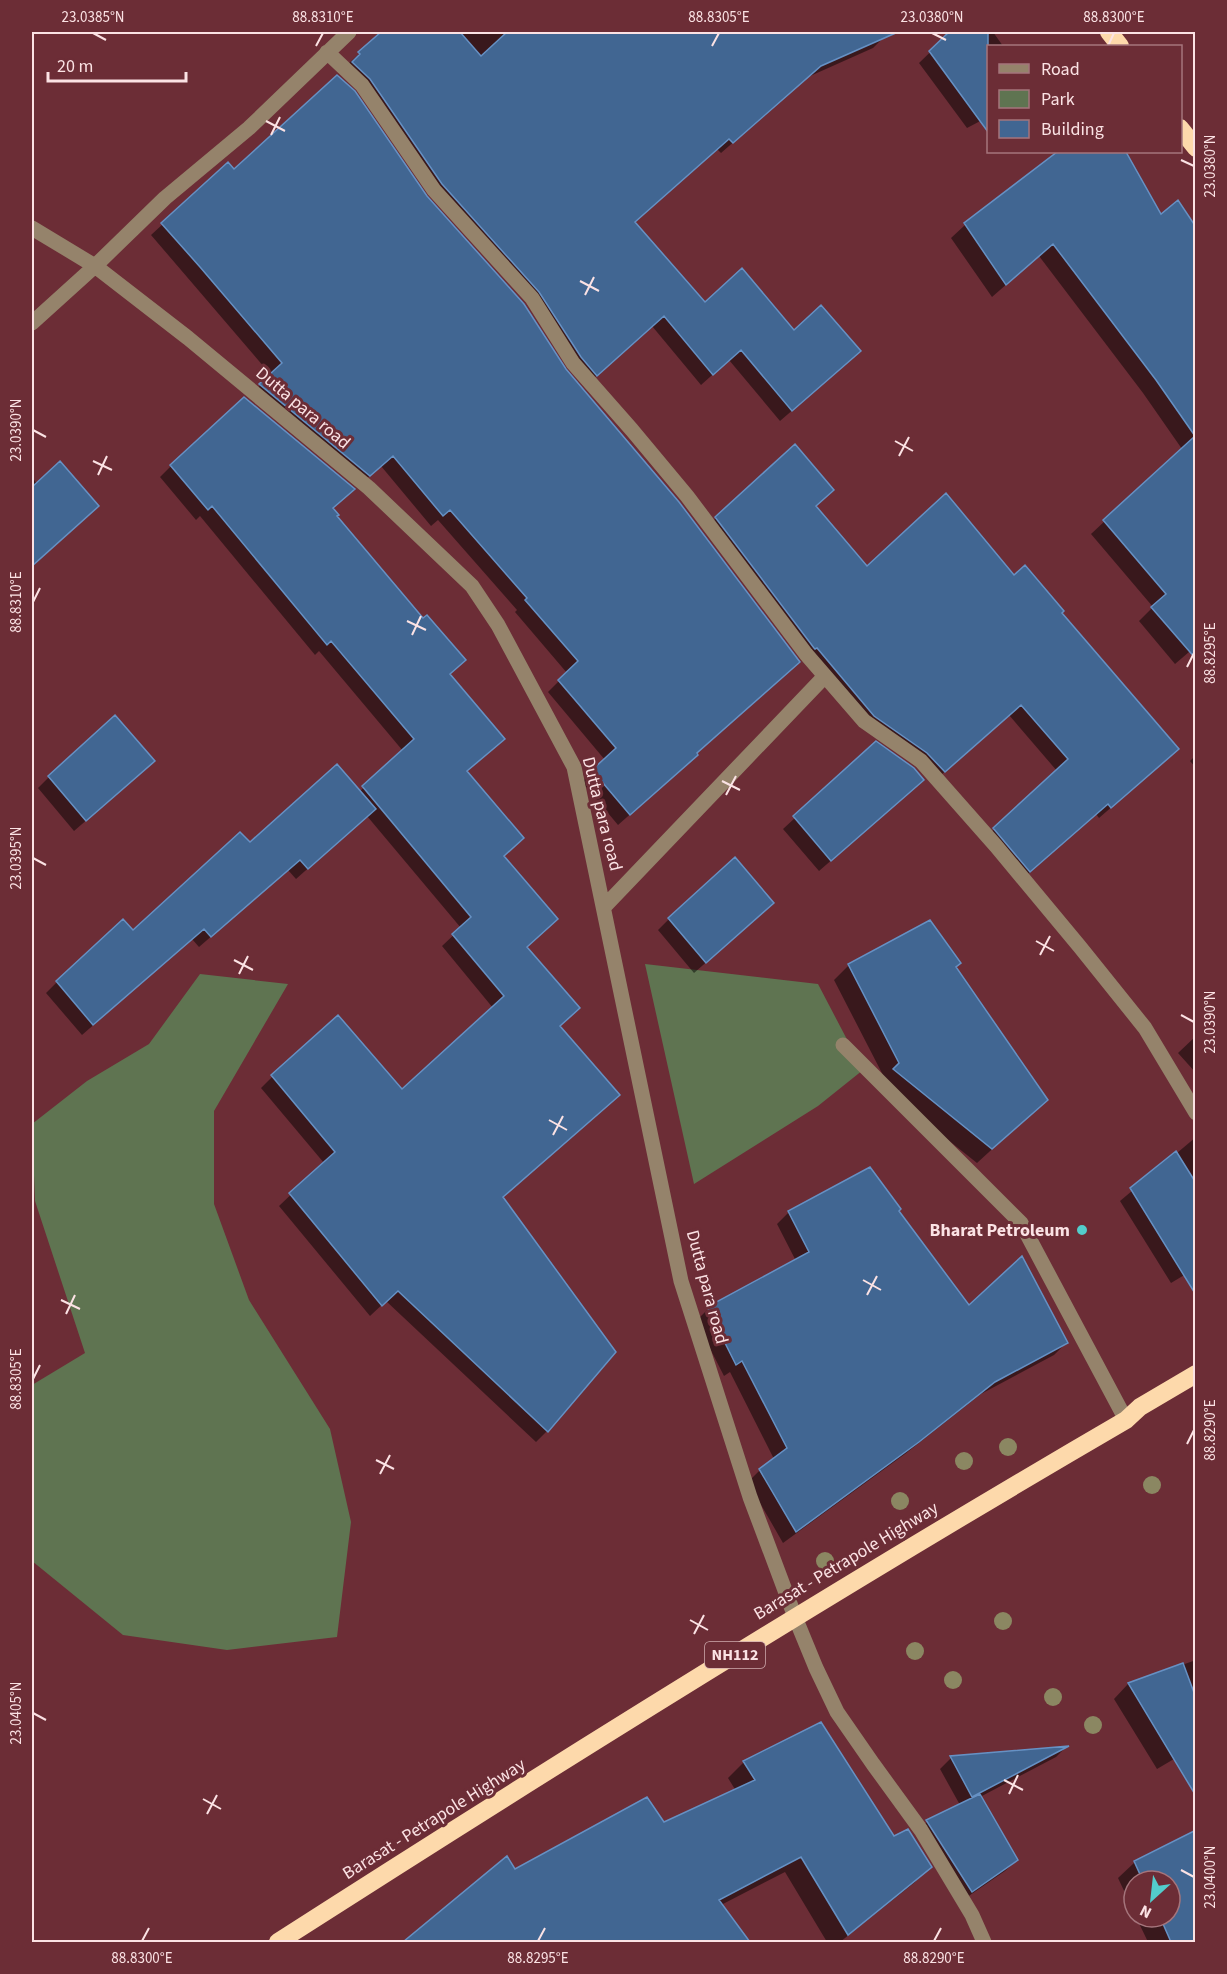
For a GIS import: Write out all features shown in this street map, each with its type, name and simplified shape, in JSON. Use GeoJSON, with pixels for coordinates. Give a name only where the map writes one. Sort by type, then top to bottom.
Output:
{"type":"FeatureCollection","features":[{"type":"Feature","properties":{"kind":"highway"},"geometry":{"type":"LineString","coordinates":[[1109,32],[1119,45]]}},
{"type":"Feature","properties":{"kind":"highway"},"geometry":{"type":"LineString","coordinates":[[1182,130],[1196,148]]}},
{"type":"Feature","properties":{"kind":"highway","name":"Barasat - Petrapole Highway"},"geometry":{"type":"LineString","coordinates":[[278,1942],[795,1617],[956,1519],[1126,1420],[1140,1407],[1196,1374]]}},
{"type":"Feature","properties":{"kind":"street"},"geometry":{"type":"LineString","coordinates":[[32,323],[95,267],[165,198],[249,128],[349,32]]}},
{"type":"Feature","properties":{"kind":"street"},"geometry":{"type":"LineString","coordinates":[[327,52],[362,85],[434,190],[532,298],[573,363],[687,496],[806,654],[864,721],[921,761],[996,846],[1145,1028],[1196,1113]]}},
{"type":"Feature","properties":{"kind":"street","name":"Dutta para road"},"geometry":{"type":"LineString","coordinates":[[32,228],[95,267],[188,338],[369,488],[472,586],[498,625],[574,767],[681,1281],[750,1497],[795,1617],[837,1712],[921,1830],[972,1915],[984,1942]]}},
{"type":"Feature","properties":{"kind":"street"},"geometry":{"type":"LineString","coordinates":[[604,908],[825,676]]}},
{"type":"Feature","properties":{"kind":"street"},"geometry":{"type":"LineString","coordinates":[[843,1045],[1021,1223],[1126,1420]]}},
{"type":"Feature","properties":{"kind":"green space"},"geometry":{"type":"Polygon","coordinates":[[[645,964],[818,984],[863,1070],[818,1106],[694,1184],[645,964]]]}},
{"type":"Feature","properties":{"kind":"green space"},"geometry":{"type":"Polygon","coordinates":[[[200,974],[288,984],[214,1111],[214,1204],[249,1300],[330,1429],[351,1522],[337,1637],[227,1650],[123,1635],[32,1561],[32,1385],[85,1353],[35,1201],[32,1124],[87,1081],[149,1044],[200,974]]]}},
{"type":"Feature","properties":{"kind":"building"},"geometry":{"type":"Polygon","coordinates":[[[381,32],[460,32],[481,56],[507,32],[898,32],[821,66],[733,143],[729,139],[635,222],[705,302],[742,268],[794,330],[821,305],[861,351],[792,411],[741,350],[713,375],[664,316],[597,376],[581,357],[539,292],[442,184],[370,79],[352,62],[360,54],[358,52],[381,32]]]}},
{"type":"Feature","properties":{"kind":"building"},"geometry":{"type":"Polygon","coordinates":[[[949,32],[988,32],[987,131],[929,51],[949,32]]]}},
{"type":"Feature","properties":{"kind":"building"},"geometry":{"type":"Polygon","coordinates":[[[337,75],[355,91],[427,196],[524,304],[566,369],[679,502],[800,662],[630,815],[592,770],[616,748],[558,680],[578,661],[525,600],[527,598],[450,510],[443,516],[393,456],[370,476],[259,384],[282,363],[161,223],[228,162],[234,169],[337,75]]]}},
{"type":"Feature","properties":{"kind":"building"},"geometry":{"type":"Polygon","coordinates":[[[1056,153],[1127,153],[1161,214],[1178,200],[1196,227],[1196,659],[1151,607],[1166,594],[1103,520],[1195,436],[1156,380],[1053,244],[1006,285],[964,223],[1056,153]]]}},
{"type":"Feature","properties":{"kind":"building"},"geometry":{"type":"Polygon","coordinates":[[[244,397],[355,489],[333,508],[339,515],[337,516],[423,618],[427,615],[466,660],[450,674],[505,739],[467,771],[524,838],[504,856],[558,919],[527,947],[580,1008],[560,1026],[620,1095],[503,1197],[616,1352],[548,1432],[398,1291],[382,1306],[289,1193],[335,1152],[271,1075],[338,1015],[402,1089],[504,996],[452,934],[471,917],[362,786],[414,739],[331,641],[327,645],[212,506],[208,510],[170,465],[244,397]]]}},
{"type":"Feature","properties":{"kind":"building"},"geometry":{"type":"Polygon","coordinates":[[[795,444],[834,490],[816,506],[867,566],[946,493],[1014,575],[1025,565],[1064,611],[1062,613],[1179,749],[1111,808],[1108,804],[1030,872],[993,828],[1068,759],[1021,705],[945,772],[927,753],[874,716],[817,648],[814,648],[715,517],[795,444]]]}},
{"type":"Feature","properties":{"kind":"building"},"geometry":{"type":"Polygon","coordinates":[[[60,461],[99,506],[32,566],[32,487],[60,461]]]}},
{"type":"Feature","properties":{"kind":"building"},"geometry":{"type":"Polygon","coordinates":[[[115,715],[155,761],[86,821],[48,776],[115,715]]]}},
{"type":"Feature","properties":{"kind":"building"},"geometry":{"type":"Polygon","coordinates":[[[876,741],[914,768],[924,780],[831,861],[793,816],[876,741]]]}},
{"type":"Feature","properties":{"kind":"building"},"geometry":{"type":"Polygon","coordinates":[[[337,764],[376,809],[308,869],[300,860],[211,937],[204,929],[93,1025],[56,981],[123,919],[133,930],[240,832],[250,842],[337,764]]]}},
{"type":"Feature","properties":{"kind":"building"},"geometry":{"type":"Polygon","coordinates":[[[735,857],[774,903],[706,963],[668,918],[735,857]]]}},
{"type":"Feature","properties":{"kind":"building"},"geometry":{"type":"Polygon","coordinates":[[[930,920],[961,963],[956,967],[1048,1100],[992,1149],[893,1069],[899,1063],[848,964],[930,920]]]}},
{"type":"Feature","properties":{"kind":"building"},"geometry":{"type":"Polygon","coordinates":[[[1176,1151],[1196,1183],[1196,1295],[1130,1188],[1176,1151]]]}},
{"type":"Feature","properties":{"kind":"building"},"geometry":{"type":"Polygon","coordinates":[[[870,1167],[901,1209],[899,1211],[969,1305],[1022,1256],[1068,1343],[995,1382],[919,1442],[796,1532],[759,1469],[787,1448],[742,1361],[736,1365],[707,1307],[809,1252],[788,1211],[870,1167]]]}},
{"type":"Feature","properties":{"kind":"building"},"geometry":{"type":"Polygon","coordinates":[[[1183,1663],[1196,1698],[1196,1796],[1128,1683],[1183,1663]]]}},
{"type":"Feature","properties":{"kind":"building"},"geometry":{"type":"Polygon","coordinates":[[[821,1722],[894,1836],[908,1829],[932,1867],[848,1935],[801,1857],[719,1900],[750,1942],[403,1942],[507,1856],[515,1869],[647,1797],[664,1822],[755,1780],[743,1761],[821,1722]]]}},
{"type":"Feature","properties":{"kind":"building"},"geometry":{"type":"Polygon","coordinates":[[[1069,1746],[972,1797],[950,1756],[1069,1746]]]}},
{"type":"Feature","properties":{"kind":"building"},"geometry":{"type":"Polygon","coordinates":[[[980,1794],[1018,1860],[972,1892],[926,1820],[980,1794]]]}},
{"type":"Feature","properties":{"kind":"building"},"geometry":{"type":"Polygon","coordinates":[[[1196,1830],[1196,1942],[1171,1942],[1165,1929],[1182,1929],[1182,1869],[1138,1869],[1134,1861],[1196,1830]]]}},
{"type":"Feature","properties":{"kind":"place","name":"Bharat Petroleum"},"geometry":{"type":"Point","coordinates":[1082,1230]}}]}
